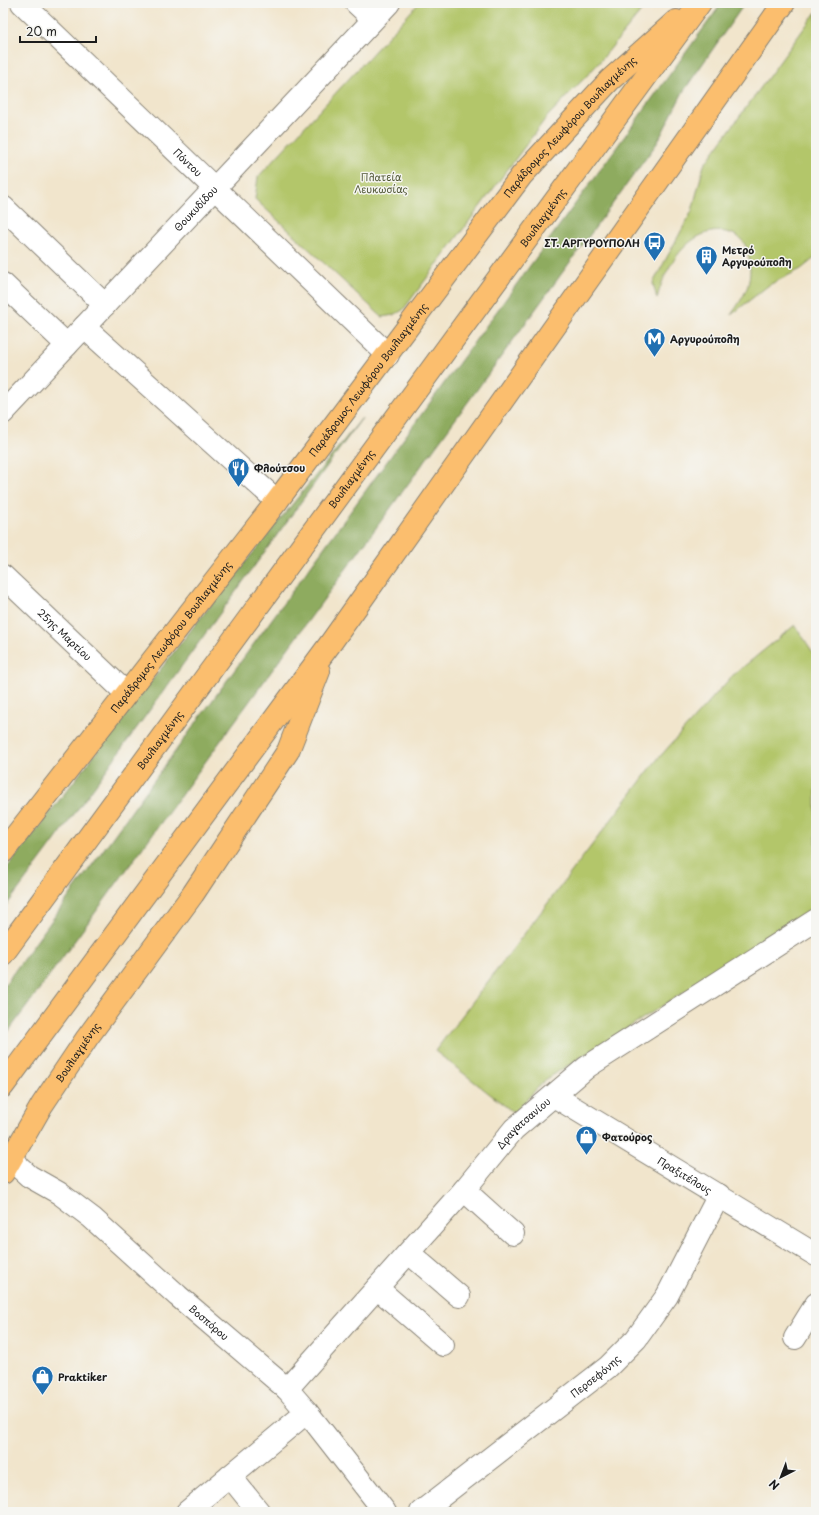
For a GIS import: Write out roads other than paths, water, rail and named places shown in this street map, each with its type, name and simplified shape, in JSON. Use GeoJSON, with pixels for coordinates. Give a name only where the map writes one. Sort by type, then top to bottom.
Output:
{"type":"FeatureCollection","features":[{"type":"Feature","properties":{"kind":"main road","name":"Παράδρομος Λεωφόρου Βουλιαγμένης"},"geometry":{"type":"LineString","coordinates":[[3,852],[126,692],[277,500],[522,175],[610,80],[695,3]]}},
{"type":"Feature","properties":{"kind":"main road","name":"Βουλιαγμένης"},"geometry":{"type":"LineString","coordinates":[[3,954],[700,3]]}},
{"type":"Feature","properties":{"kind":"main road","name":"Βουλιαγμένης"},"geometry":{"type":"LineString","coordinates":[[3,1086],[330,644],[784,3]]}},
{"type":"Feature","properties":{"kind":"main road","name":"Βουλιαγμένης"},"geometry":{"type":"LineString","coordinates":[[8,1164],[55,1085],[193,894],[288,751],[330,644]]}},
{"type":"Feature","properties":{"kind":"street","name":"Πόντου"},"geometry":{"type":"LineString","coordinates":[[22,3],[388,354]]}},
{"type":"Feature","properties":{"kind":"street"},"geometry":{"type":"LineString","coordinates":[[356,3],[373,19]]}},
{"type":"Feature","properties":{"kind":"street","name":"Θουκυδίδου"},"geometry":{"type":"LineString","coordinates":[[3,413],[389,3]]}},
{"type":"Feature","properties":{"kind":"street"},"geometry":{"type":"LineString","coordinates":[[3,207],[105,304]]}},
{"type":"Feature","properties":{"kind":"street"},"geometry":{"type":"LineString","coordinates":[[3,284],[67,345]]}},
{"type":"Feature","properties":{"kind":"street"},"geometry":{"type":"LineString","coordinates":[[84,327],[277,500]]}},
{"type":"Feature","properties":{"kind":"street","name":"25ης Μαρτίου"},"geometry":{"type":"LineString","coordinates":[[3,576],[126,692]]}},
{"type":"Feature","properties":{"kind":"street","name":"Δραγατσανίου"},"geometry":{"type":"LineString","coordinates":[[287,1389],[409,1253],[464,1190],[514,1129],[588,1067],[816,920]]}},
{"type":"Feature","properties":{"kind":"street","name":"Πραξιτέλους"},"geometry":{"type":"LineString","coordinates":[[554,1096],[816,1254]]}},
{"type":"Feature","properties":{"kind":"street","name":"Βοσπόρου"},"geometry":{"type":"LineString","coordinates":[[8,1164],[19,1167],[29,1176],[59,1192],[92,1218],[178,1296],[287,1389],[307,1412],[385,1512]]}},
{"type":"Feature","properties":{"kind":"street"},"geometry":{"type":"LineString","coordinates":[[464,1190],[513,1234]]}},
{"type":"Feature","properties":{"kind":"street","name":"Περσεφόνης"},"geometry":{"type":"LineString","coordinates":[[421,1512],[608,1367],[636,1339],[667,1296],[719,1195]]}},
{"type":"Feature","properties":{"kind":"street"},"geometry":{"type":"LineString","coordinates":[[409,1253],[459,1296]]}},
{"type":"Feature","properties":{"kind":"street"},"geometry":{"type":"LineString","coordinates":[[377,1288],[443,1345]]}},
{"type":"Feature","properties":{"kind":"street"},"geometry":{"type":"LineString","coordinates":[[795,1338],[816,1304]]}},
{"type":"Feature","properties":{"kind":"street"},"geometry":{"type":"LineString","coordinates":[[187,1512],[307,1412]]}},
{"type":"Feature","properties":{"kind":"street"},"geometry":{"type":"LineString","coordinates":[[230,1476],[259,1512]]}},
{"type":"Feature","properties":{"kind":"place","name":"ΣΤ. ΑΡΓΥΡΟΥΠΟΛΗ"},"geometry":{"type":"Point","coordinates":[655,262]}},
{"type":"Feature","properties":{"kind":"place","name":"Μετρό Αργυρούπολη"},"geometry":{"type":"Point","coordinates":[706,276]}},
{"type":"Feature","properties":{"kind":"place","name":"Αργυρούπολη"},"geometry":{"type":"Point","coordinates":[655,358]}},
{"type":"Feature","properties":{"kind":"place","name":"Φλούτσου"},"geometry":{"type":"Point","coordinates":[238,488]}},
{"type":"Feature","properties":{"kind":"place","name":"Φατούρος"},"geometry":{"type":"Point","coordinates":[586,1156]}},
{"type":"Feature","properties":{"kind":"place","name":"Praktiker"},"geometry":{"type":"Point","coordinates":[42,1396]}},
{"type":"Feature","properties":{"kind":"park label","name":"Πλατεία Λευκωσίας"},"geometry":{"type":"Point","coordinates":[381,182]}}]}
